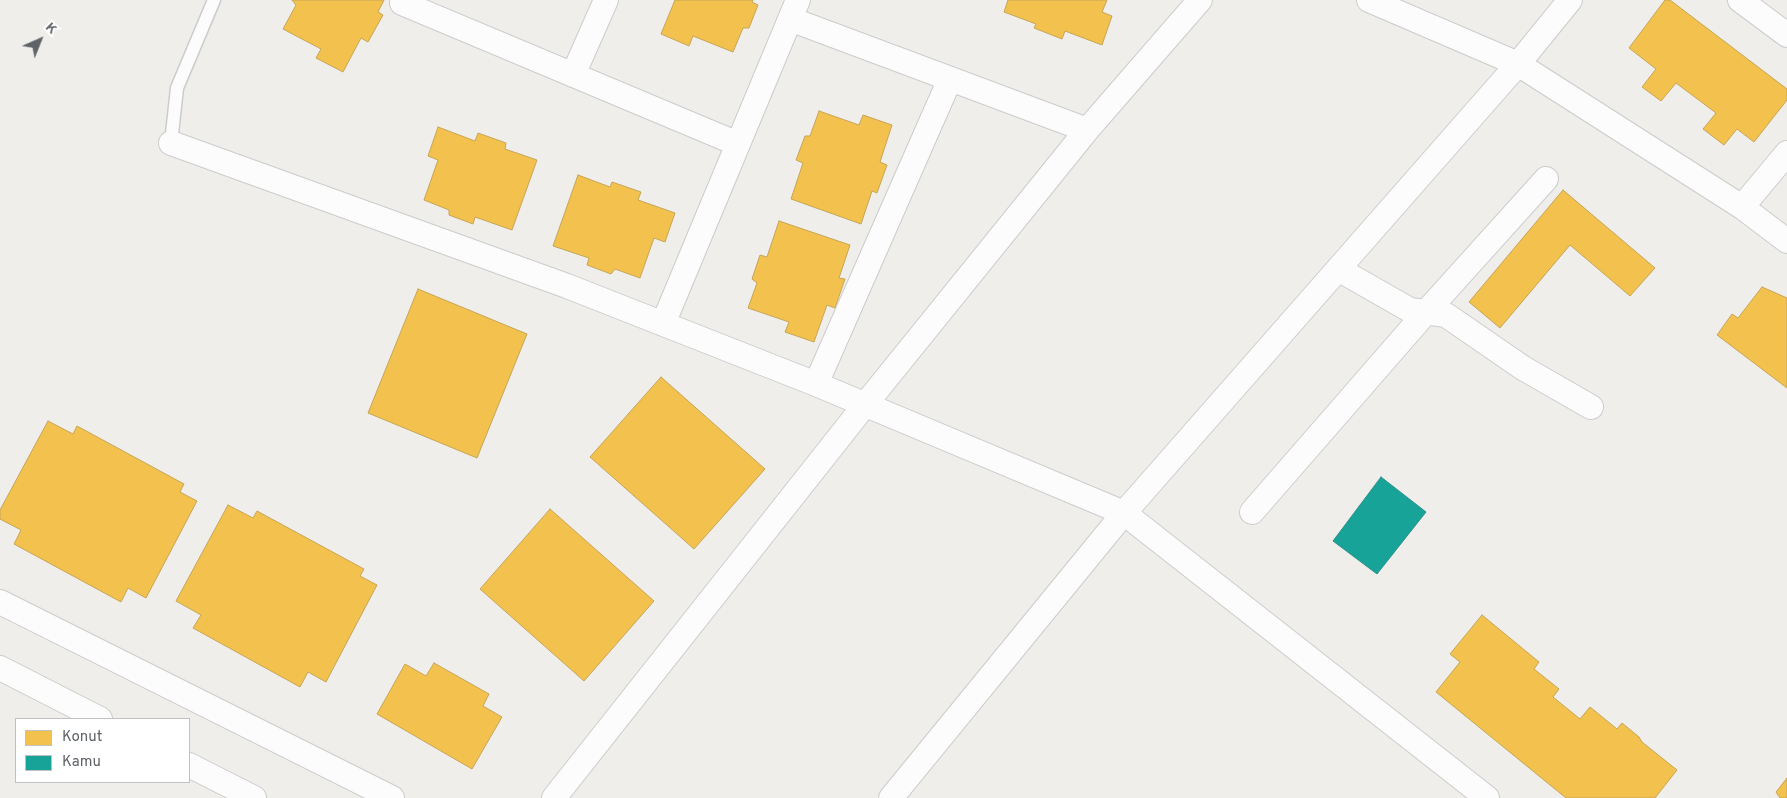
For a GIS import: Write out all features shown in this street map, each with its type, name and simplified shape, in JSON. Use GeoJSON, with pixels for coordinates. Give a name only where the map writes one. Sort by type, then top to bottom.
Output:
{"type":"FeatureCollection","features":[{"type":"Feature","properties":{"kind":"street"},"geometry":{"type":"LineString","coordinates":[[404,0],[402,4],[738,144]]}},
{"type":"Feature","properties":{"kind":"street"},"geometry":{"type":"LineString","coordinates":[[573,75],[606,0]]}},
{"type":"Feature","properties":{"kind":"street"},"geometry":{"type":"LineString","coordinates":[[554,798],[864,406],[1087,130],[1200,0]]}},
{"type":"Feature","properties":{"kind":"street"},"geometry":{"type":"LineString","coordinates":[[1369,0],[1518,64],[1742,207],[1787,241]]}},
{"type":"Feature","properties":{"kind":"street"},"geometry":{"type":"LineString","coordinates":[[891,798],[1124,512],[1518,64],[1570,0]]}},
{"type":"Feature","properties":{"kind":"street"},"geometry":{"type":"LineString","coordinates":[[1740,0],[1787,35]]}},
{"type":"Feature","properties":{"kind":"street"},"geometry":{"type":"LineString","coordinates":[[664,324],[794,10],[950,79],[1087,130]]}},
{"type":"Feature","properties":{"kind":"street"},"geometry":{"type":"LineString","coordinates":[[816,384],[950,79]]}},
{"type":"Feature","properties":{"kind":"street"},"geometry":{"type":"LineString","coordinates":[[171,143],[558,283],[664,324],[816,384],[864,406],[1124,512],[1487,798]]}},
{"type":"Feature","properties":{"kind":"street"},"geometry":{"type":"LineString","coordinates":[[1742,207],[1787,153]]}},
{"type":"Feature","properties":{"kind":"street"},"geometry":{"type":"LineString","coordinates":[[1252,512],[1427,311],[1546,179]]}},
{"type":"Feature","properties":{"kind":"street"},"geometry":{"type":"LineString","coordinates":[[1338,269],[1410,310],[1446,315],[1523,368],[1591,407]]}},
{"type":"Feature","properties":{"kind":"street"},"geometry":{"type":"LineString","coordinates":[[0,602],[392,798]]}},
{"type":"Feature","properties":{"kind":"street"},"geometry":{"type":"LineString","coordinates":[[0,668],[98,718]]}},
{"type":"Feature","properties":{"kind":"street"},"geometry":{"type":"LineString","coordinates":[[190,765],[254,798]]}},
{"type":"Feature","properties":{"kind":"lane"},"geometry":{"type":"LineString","coordinates":[[171,143],[177,88],[214,0]]}},
{"type":"Feature","properties":{"kind":"building: Konut"},"geometry":{"type":"Polygon","coordinates":[[[292,0],[384,0],[378,12],[383,15],[368,42],[361,38],[343,72],[316,58],[321,49],[283,29],[296,5],[292,0]]]}},
{"type":"Feature","properties":{"kind":"building: Konut"},"geometry":{"type":"Polygon","coordinates":[[[675,0],[753,0],[752,2],[758,5],[749,28],[743,28],[733,52],[693,36],[689,46],[661,34],[675,0]]]}},
{"type":"Feature","properties":{"kind":"building: Konut"},"geometry":{"type":"Polygon","coordinates":[[[1008,0],[1107,0],[1102,12],[1112,16],[1102,45],[1065,31],[1062,39],[1034,28],[1036,24],[1004,12],[1008,0]]]}},
{"type":"Feature","properties":{"kind":"building: Konut"},"geometry":{"type":"Polygon","coordinates":[[[1665,0],[1670,0],[1787,89],[1787,100],[1754,142],[1737,129],[1724,145],[1703,129],[1716,113],[1676,83],[1661,101],[1642,87],[1656,69],[1629,48],[1665,0]]]}},
{"type":"Feature","properties":{"kind":"building: Konut"},"geometry":{"type":"Polygon","coordinates":[[[819,111],[859,125],[863,115],[892,125],[880,162],[887,165],[877,193],[872,191],[861,224],[791,199],[803,163],[796,160],[805,136],[810,136],[819,111]]]}},
{"type":"Feature","properties":{"kind":"building: Konut"},"geometry":{"type":"Polygon","coordinates":[[[438,127],[475,141],[478,133],[506,143],[505,149],[537,160],[512,230],[475,217],[473,224],[449,215],[449,210],[424,200],[438,160],[428,156],[438,127]]]}},
{"type":"Feature","properties":{"kind":"building: Konut"},"geometry":{"type":"Polygon","coordinates":[[[578,175],[610,187],[612,182],[641,192],[638,200],[675,213],[665,242],[654,238],[640,278],[615,269],[611,274],[587,265],[589,258],[553,246],[578,175]]]}},
{"type":"Feature","properties":{"kind":"building: Konut"},"geometry":{"type":"Polygon","coordinates":[[[1563,190],[1655,268],[1630,296],[1570,245],[1500,328],[1469,302],[1563,190]]]}},
{"type":"Feature","properties":{"kind":"building: Konut"},"geometry":{"type":"Polygon","coordinates":[[[779,221],[850,245],[839,278],[845,279],[835,308],[827,305],[814,342],[785,332],[789,322],[748,308],[757,283],[752,279],[760,255],[767,257],[779,221]]]}},
{"type":"Feature","properties":{"kind":"building: Konut"},"geometry":{"type":"Polygon","coordinates":[[[1762,287],[1787,298],[1787,388],[1717,335],[1732,314],[1738,318],[1762,287]]]}},
{"type":"Feature","properties":{"kind":"building: Konut"},"geometry":{"type":"Polygon","coordinates":[[[418,289],[527,334],[477,458],[368,413],[418,289]]]}},
{"type":"Feature","properties":{"kind":"building: Konut"},"geometry":{"type":"Polygon","coordinates":[[[661,377],[765,469],[694,549],[590,457],[661,377]]]}},
{"type":"Feature","properties":{"kind":"building: Konut"},"geometry":{"type":"Polygon","coordinates":[[[48,421],[73,434],[77,426],[184,484],[180,492],[197,501],[146,598],[128,588],[121,602],[14,544],[21,530],[0,519],[0,510],[48,421]]]}},
{"type":"Feature","properties":{"kind":"building: Konut"},"geometry":{"type":"Polygon","coordinates":[[[228,505],[253,518],[257,511],[364,569],[360,576],[377,585],[326,682],[308,672],[300,687],[193,628],[201,615],[176,601],[228,505]]]}},
{"type":"Feature","properties":{"kind":"building: Konut"},"geometry":{"type":"Polygon","coordinates":[[[550,509],[654,601],[584,681],[480,589],[550,509]]]}},
{"type":"Feature","properties":{"kind":"building: Konut"},"geometry":{"type":"Polygon","coordinates":[[[1482,615],[1539,662],[1534,669],[1559,689],[1553,697],[1580,719],[1590,707],[1617,729],[1622,723],[1677,770],[1655,798],[1566,798],[1436,692],[1460,662],[1450,654],[1482,615]]]}},
{"type":"Feature","properties":{"kind":"building: Konut"},"geometry":{"type":"Polygon","coordinates":[[[434,663],[489,694],[483,706],[502,717],[472,769],[377,714],[405,664],[426,676],[434,663]]]}},
{"type":"Feature","properties":{"kind":"building: Konut"},"geometry":{"type":"Polygon","coordinates":[[[1787,778],[1787,798],[1780,798],[1776,792],[1787,778]]]}},
{"type":"Feature","properties":{"kind":"building: Kamu"},"geometry":{"type":"Polygon","coordinates":[[[1381,477],[1426,512],[1377,574],[1333,541],[1381,477]]]}}]}
